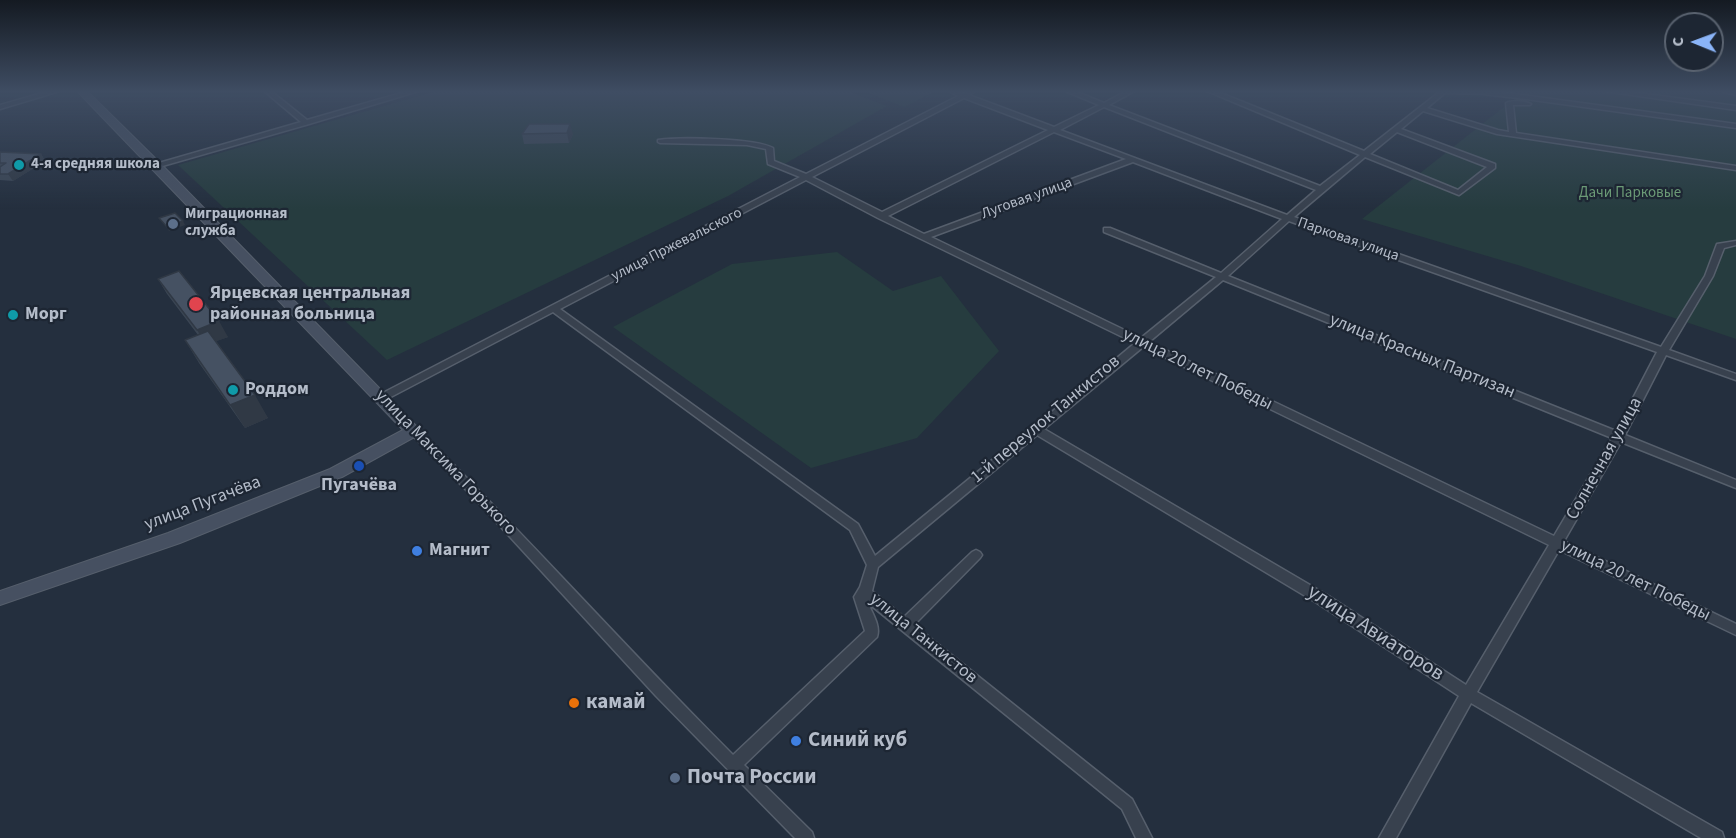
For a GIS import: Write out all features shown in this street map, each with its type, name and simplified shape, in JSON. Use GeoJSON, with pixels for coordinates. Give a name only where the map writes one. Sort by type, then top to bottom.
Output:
{"type":"FeatureCollection","features":[{"type":"Feature","properties":{"kind":"street","name":"улица Максима Горького"},"geometry":{"type":"LineString","coordinates":[[121,130],[481,498],[619,648],[806,838]]}},
{"type":"Feature","properties":{"kind":"street"},"geometry":{"type":"LineString","coordinates":[[156,165],[281,130]]}},
{"type":"Feature","properties":{"kind":"street","name":"улица Пржевальского"},"geometry":{"type":"LineString","coordinates":[[381,398],[899,130]]}},
{"type":"Feature","properties":{"kind":"street"},"geometry":{"type":"LineString","coordinates":[[881,216],[1058,130]]}},
{"type":"Feature","properties":{"kind":"street","name":"Парковая улица"},"geometry":{"type":"LineString","coordinates":[[1058,130],[1131,160],[1288,218],[1736,377]]}},
{"type":"Feature","properties":{"kind":"street"},"geometry":{"type":"LineString","coordinates":[[1167,130],[1321,189]]}},
{"type":"Feature","properties":{"kind":"street"},"geometry":{"type":"LineString","coordinates":[[1308,130],[1459,193],[1492,166],[1399,130]]}},
{"type":"Feature","properties":{"kind":"street","name":"1-й переулок Танкистов"},"geometry":{"type":"LineString","coordinates":[[873,565],[1139,342],[1221,277],[1321,189],[1395,130]]}},
{"type":"Feature","properties":{"kind":"street"},"geometry":{"type":"LineString","coordinates":[[1491,130],[1736,168]]}},
{"type":"Feature","properties":{"kind":"street"},"geometry":{"type":"LineString","coordinates":[[1715,130],[1736,133]]}},
{"type":"Feature","properties":{"kind":"street","name":"улица 20 лет Победы"},"geometry":{"type":"LineString","coordinates":[[660,141],[747,143],[770,148],[771,162],[1736,630]]}},
{"type":"Feature","properties":{"kind":"street","name":"Луговая улица"},"geometry":{"type":"LineString","coordinates":[[924,237],[1131,160]]}},
{"type":"Feature","properties":{"kind":"street","name":"улица Красных Партизан"},"geometry":{"type":"LineString","coordinates":[[1107,230],[1736,484]]}},
{"type":"Feature","properties":{"kind":"street","name":"Солнечная улица"},"geometry":{"type":"LineString","coordinates":[[1387,838],[1468,694],[1619,436],[1663,351],[1709,276],[1720,246],[1736,243]]}},
{"type":"Feature","properties":{"kind":"street","name":"улица Танкистов"},"geometry":{"type":"LineString","coordinates":[[554,308],[854,527],[873,565],[865,593],[1127,804],[1144,838]]}},
{"type":"Feature","properties":{"kind":"street","name":"улица Авиаторов"},"geometry":{"type":"LineString","coordinates":[[1035,429],[1322,599],[1468,694],[1716,838]]}},
{"type":"Feature","properties":{"kind":"street","name":"улица Пугачёва"},"geometry":{"type":"LineString","coordinates":[[0,598],[174,538],[336,473],[413,431]]}},
{"type":"Feature","properties":{"kind":"street"},"geometry":{"type":"LineString","coordinates":[[905,625],[976,555]]}},
{"type":"Feature","properties":{"kind":"street"},"geometry":{"type":"LineString","coordinates":[[733,765],[872,633],[871,622],[864,612],[860,597],[866,589]]}},
{"type":"Feature","properties":{"kind":"green space"},"geometry":{"type":"Polygon","coordinates":[[[300,130],[844,130],[728,196],[387,360],[178,165],[300,130]]]}},
{"type":"Feature","properties":{"kind":"green space","name":"Дачи Парковые"},"geometry":{"type":"Polygon","coordinates":[[[1475,130],[1736,130],[1736,339],[1521,266],[1362,219],[1475,130]]]}},
{"type":"Feature","properties":{"kind":"green space"},"geometry":{"type":"Polygon","coordinates":[[[837,252],[893,291],[941,276],[999,351],[917,438],[811,468],[613,327],[732,264],[837,252]]]}},
{"type":"Feature","properties":{"kind":"building"},"geometry":{"type":"Polygon","coordinates":[[[525,130],[568,130],[567,133],[522,134],[525,130]]]}},
{"type":"Feature","properties":{"kind":"building"},"geometry":{"type":"Polygon","coordinates":[[[0,152],[41,154],[8,174],[0,174],[0,167],[6,163],[0,163],[0,152]]]}},
{"type":"Feature","properties":{"kind":"building"},"geometry":{"type":"Polygon","coordinates":[[[175,213],[183,221],[167,227],[159,218],[175,213]]]}},
{"type":"Feature","properties":{"kind":"building"},"geometry":{"type":"Polygon","coordinates":[[[179,271],[219,321],[197,330],[158,279],[179,271]]]}},
{"type":"Feature","properties":{"kind":"building"},"geometry":{"type":"Polygon","coordinates":[[[208,331],[255,395],[230,405],[185,340],[208,331]]]}},
{"type":"Feature","properties":{"kind":"place","name":"4-я средняя школа"},"geometry":{"type":"Point","coordinates":[19,165]}},
{"type":"Feature","properties":{"kind":"place","name":"Миграционная служба"},"geometry":{"type":"Point","coordinates":[173,224]}},
{"type":"Feature","properties":{"kind":"place","name":"Ярцевская центральная районная больница"},"geometry":{"type":"Point","coordinates":[196,304]}},
{"type":"Feature","properties":{"kind":"place","name":"Морг"},"geometry":{"type":"Point","coordinates":[13,315]}},
{"type":"Feature","properties":{"kind":"place","name":"Роддом"},"geometry":{"type":"Point","coordinates":[233,390]}},
{"type":"Feature","properties":{"kind":"place","name":"Пугачёва"},"geometry":{"type":"Point","coordinates":[359,466]}},
{"type":"Feature","properties":{"kind":"place","name":"Магнит"},"geometry":{"type":"Point","coordinates":[417,551]}},
{"type":"Feature","properties":{"kind":"place","name":"камай"},"geometry":{"type":"Point","coordinates":[574,703]}},
{"type":"Feature","properties":{"kind":"place","name":"Синий куб"},"geometry":{"type":"Point","coordinates":[796,741]}},
{"type":"Feature","properties":{"kind":"place","name":"Почта России"},"geometry":{"type":"Point","coordinates":[675,778]}}]}
